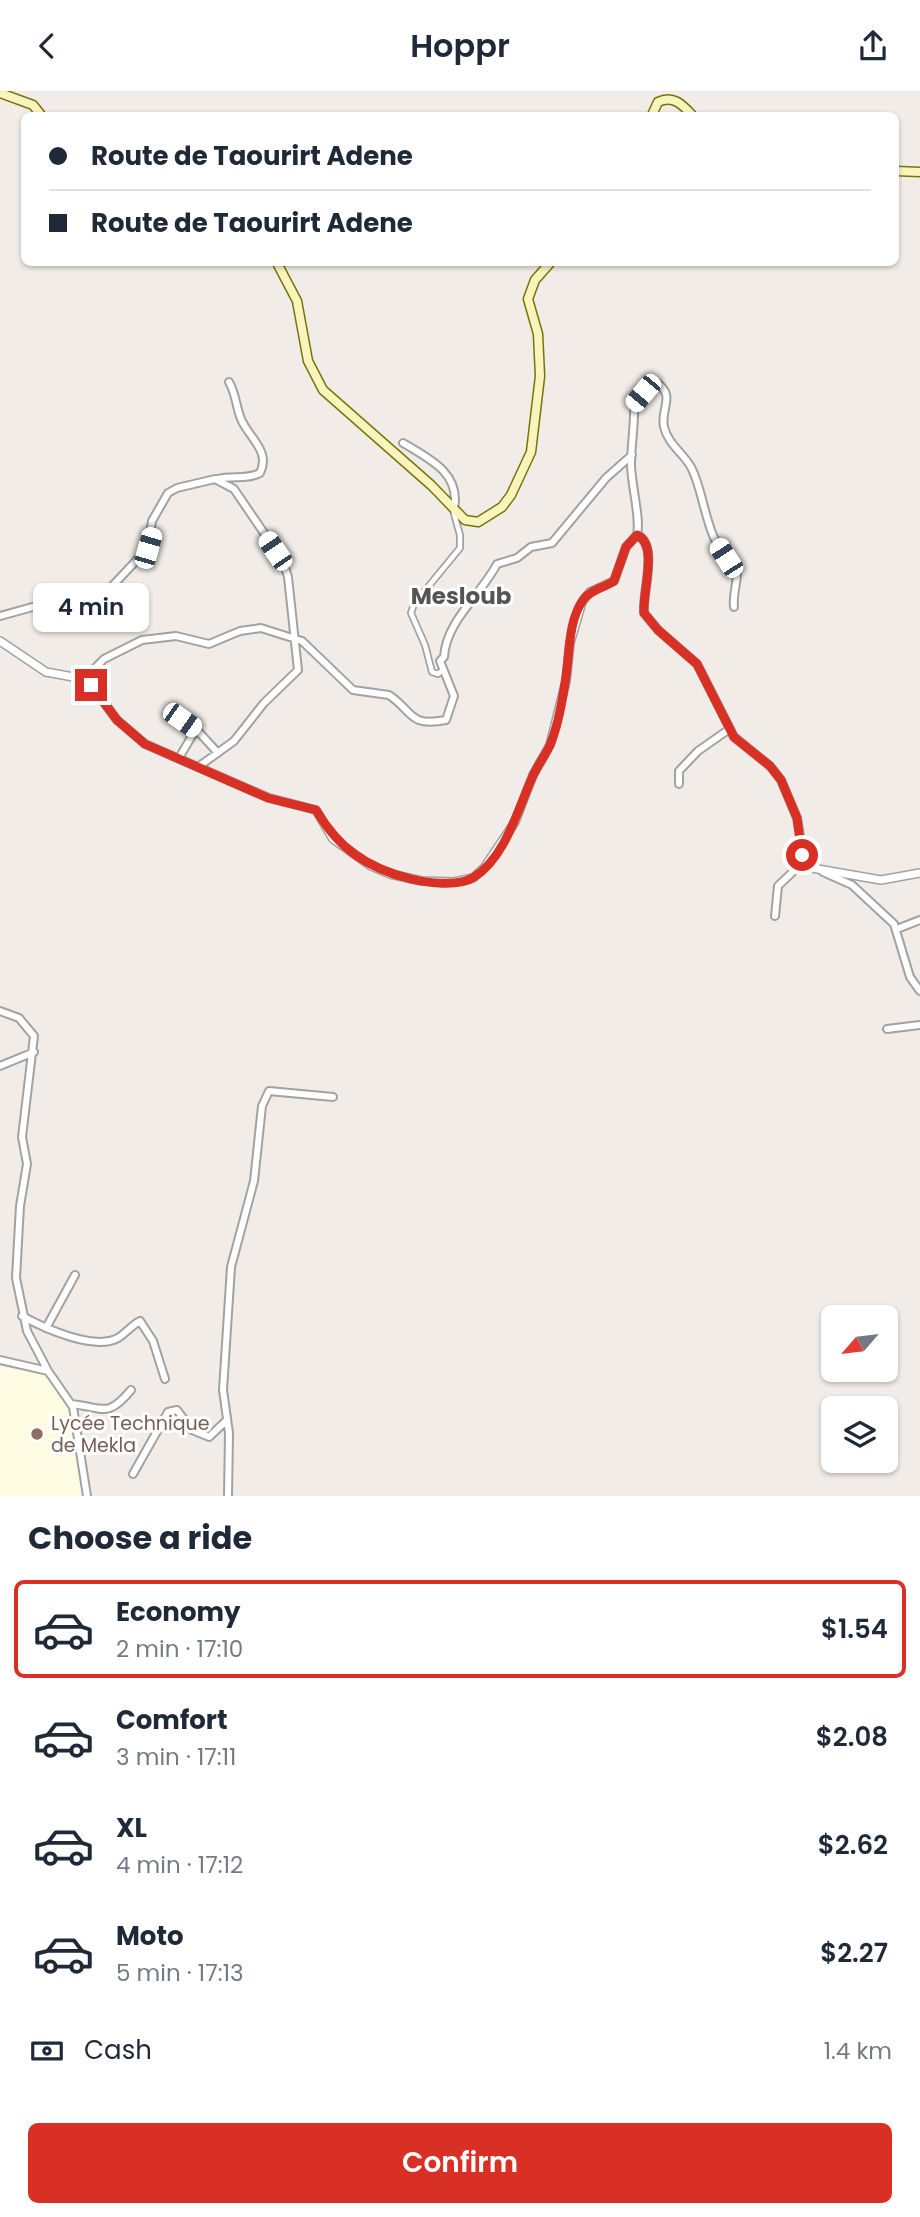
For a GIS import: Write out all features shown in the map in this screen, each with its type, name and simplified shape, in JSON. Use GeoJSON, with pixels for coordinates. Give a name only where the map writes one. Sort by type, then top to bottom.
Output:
{"type":"FeatureCollection","features":[{"type":"Feature","properties":{"kind":"main road"},"geometry":{"type":"LineString","coordinates":[[0,93],[33,105],[39,112]]}},
{"type":"Feature","properties":{"kind":"main road"},"geometry":{"type":"LineString","coordinates":[[653,112],[658,102],[667,99],[677,101],[689,112]]}},
{"type":"Feature","properties":{"kind":"main road"},"geometry":{"type":"LineString","coordinates":[[899,171],[920,172]]}},
{"type":"Feature","properties":{"kind":"main road"},"geometry":{"type":"LineString","coordinates":[[280,266],[297,301],[308,361],[317,382],[329,397],[413,468],[470,521],[489,517],[502,507],[522,477],[531,452],[540,376],[538,334],[528,299],[535,280],[547,266]]}},
{"type":"Feature","properties":{"kind":"street"},"geometry":{"type":"LineString","coordinates":[[0,616],[39,605],[102,597],[148,548],[152,521],[168,493],[177,488],[228,476],[247,479],[260,473],[263,456],[242,421],[229,382]]}},
{"type":"Feature","properties":{"kind":"street"},"geometry":{"type":"LineString","coordinates":[[0,641],[46,672],[83,680],[99,692],[132,736],[268,798],[316,810],[333,839],[371,866],[390,874],[422,881],[454,882],[473,879],[484,868],[515,822],[533,775],[550,745],[566,681],[570,643],[582,602],[590,592],[614,581],[626,547],[637,535],[639,525],[634,510],[632,455],[634,404],[657,383],[664,388],[668,401],[663,425],[669,440],[690,467],[717,543],[726,558],[736,564],[739,576],[733,593],[734,607]]}},
{"type":"Feature","properties":{"kind":"street"},"geometry":{"type":"LineString","coordinates":[[403,443],[441,467],[454,488],[453,507],[460,535],[460,548],[414,604],[411,613],[425,645],[432,672],[438,674],[443,670]]}},
{"type":"Feature","properties":{"kind":"street"},"geometry":{"type":"LineString","coordinates":[[83,680],[104,659],[150,638],[176,636],[209,644],[252,628],[294,637],[309,647],[353,690],[389,695],[406,715],[428,724],[446,720],[453,707],[452,686],[440,661],[444,657],[455,623],[488,584],[497,564],[517,558],[531,547],[552,543],[606,478],[632,455]]}},
{"type":"Feature","properties":{"kind":"street"},"geometry":{"type":"LineString","coordinates":[[198,767],[234,741],[264,703],[296,673],[288,577],[283,561],[234,489],[215,479]]}},
{"type":"Feature","properties":{"kind":"street"},"geometry":{"type":"LineString","coordinates":[[637,535],[647,544],[649,556],[644,613],[658,630],[697,664],[729,730],[770,766],[781,780],[797,818],[802,863],[778,885],[775,916]]}},
{"type":"Feature","properties":{"kind":"street"},"geometry":{"type":"LineString","coordinates":[[182,720],[196,729],[218,753]]}},
{"type":"Feature","properties":{"kind":"street"},"geometry":{"type":"LineString","coordinates":[[179,758],[196,729]]}},
{"type":"Feature","properties":{"kind":"street"},"geometry":{"type":"LineString","coordinates":[[679,784],[679,771],[698,751],[729,730]]}},
{"type":"Feature","properties":{"kind":"street"},"geometry":{"type":"LineString","coordinates":[[803,853],[812,867],[852,885],[897,929],[910,977],[920,991]]}},
{"type":"Feature","properties":{"kind":"street"},"geometry":{"type":"LineString","coordinates":[[820,871],[881,880],[920,873]]}},
{"type":"Feature","properties":{"kind":"street"},"geometry":{"type":"LineString","coordinates":[[897,929],[920,920]]}},
{"type":"Feature","properties":{"kind":"street"},"geometry":{"type":"LineString","coordinates":[[0,1011],[19,1017],[34,1035],[22,1137],[27,1164],[20,1206],[16,1277],[22,1316],[48,1370],[71,1404],[87,1496]]}},
{"type":"Feature","properties":{"kind":"street"},"geometry":{"type":"LineString","coordinates":[[887,1029],[920,1025]]}},
{"type":"Feature","properties":{"kind":"street"},"geometry":{"type":"LineString","coordinates":[[0,1066],[34,1052]]}},
{"type":"Feature","properties":{"kind":"street"},"geometry":{"type":"LineString","coordinates":[[228,1496],[227,1420],[223,1390],[231,1267],[254,1181],[264,1098],[269,1091],[333,1097]]}},
{"type":"Feature","properties":{"kind":"street"},"geometry":{"type":"LineString","coordinates":[[46,1328],[75,1275]]}},
{"type":"Feature","properties":{"kind":"street"},"geometry":{"type":"LineString","coordinates":[[22,1316],[46,1328],[105,1342],[119,1338],[140,1321],[153,1341],[165,1379]]}},
{"type":"Feature","properties":{"kind":"street"},"geometry":{"type":"LineString","coordinates":[[0,1360],[48,1370]]}},
{"type":"Feature","properties":{"kind":"street"},"geometry":{"type":"LineString","coordinates":[[71,1404],[102,1411],[117,1406],[131,1390]]}},
{"type":"Feature","properties":{"kind":"street"},"geometry":{"type":"LineString","coordinates":[[133,1474],[168,1412],[177,1410],[192,1430],[209,1437],[227,1420]]}},
{"type":"Feature","properties":{"kind":"shaded area","name":"Lycée Technique de Mekla"},"geometry":{"type":"Polygon","coordinates":[[[0,1362],[41,1372],[58,1391],[69,1410],[82,1496],[0,1496],[0,1362]]]}},
{"type":"Feature","properties":{"kind":"place","name":"Lycée Technique de Mekla"},"geometry":{"type":"Point","coordinates":[37,1434]}},
{"type":"Feature","properties":{"kind":"district","name":"Mesloub"},"geometry":{"type":"Point","coordinates":[461,596]}},
{"type":"Feature","properties":{"kind":"route"},"geometry":{"type":"LineString","coordinates":[[91,685],[132,736],[268,798],[316,810],[333,839],[371,866],[390,874],[422,881],[454,882],[473,879],[505,840],[533,775],[550,745],[566,681],[570,643],[582,602],[590,592],[614,581],[620,572],[626,547],[637,535],[643,537],[647,544],[649,556],[644,613],[658,630],[697,664],[713,692],[724,724],[734,737],[770,766],[781,780],[797,818],[802,855]]}}]}
